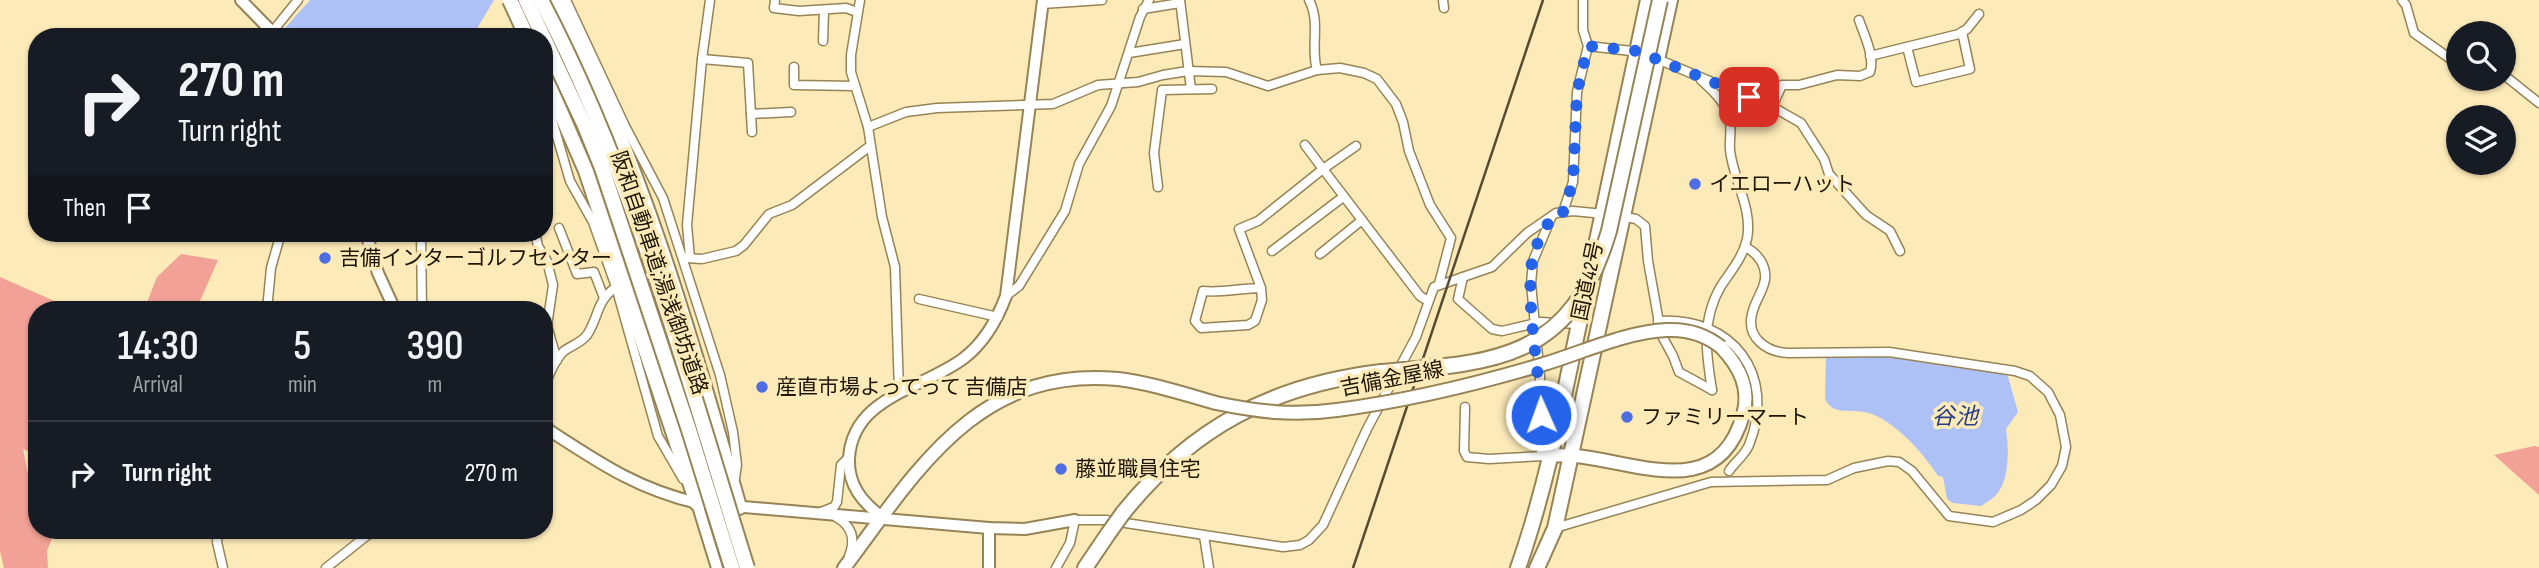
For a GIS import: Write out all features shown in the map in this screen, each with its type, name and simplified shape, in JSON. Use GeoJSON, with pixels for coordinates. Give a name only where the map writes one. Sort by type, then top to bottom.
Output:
{"type":"FeatureCollection","features":[{"type":"Feature","properties":{"kind":"highway"},"geometry":{"type":"LineString","coordinates":[[510,0],[523,28]]}},
{"type":"Feature","properties":{"kind":"highway","name":"阪和自動車道;湯浅御坊道路"},"geometry":{"type":"LineString","coordinates":[[526,0],[540,28]]}},
{"type":"Feature","properties":{"kind":"highway","name":"阪和自動車道;湯浅御坊道路"},"geometry":{"type":"LineString","coordinates":[[541,0],[610,146],[640,229],[747,568]]}},
{"type":"Feature","properties":{"kind":"highway"},"geometry":{"type":"LineString","coordinates":[[557,0],[616,125],[645,204],[703,378],[739,507]]}},
{"type":"Feature","properties":{"kind":"highway","name":"国道42号"},"geometry":{"type":"LineString","coordinates":[[1518,568],[1535,519],[1546,456],[1578,324],[1648,0]]}},
{"type":"Feature","properties":{"kind":"highway"},"geometry":{"type":"LineString","coordinates":[[1085,568],[1123,513],[1171,460],[1211,430],[1241,412],[1280,394],[1333,379],[1381,372],[1454,367],[1490,360],[1511,354],[1554,327],[1579,299],[1598,264],[1609,231],[1660,0]]}},
{"type":"Feature","properties":{"kind":"highway","name":"国道42号"},"geometry":{"type":"LineString","coordinates":[[1537,568],[1555,528],[1670,0]]}},
{"type":"Feature","properties":{"kind":"highway","name":"阪和自動車道;湯浅御坊道路"},"geometry":{"type":"LineString","coordinates":[[553,56],[602,167],[732,568]]}},
{"type":"Feature","properties":{"kind":"highway"},"geometry":{"type":"LineString","coordinates":[[553,95],[586,171],[697,503]]}},
{"type":"Feature","properties":{"kind":"main road","name":"吉備金屋線"},"geometry":{"type":"LineString","coordinates":[[844,568],[920,467],[955,431],[998,402],[1030,389],[1071,380],[1116,379],[1156,386],[1258,412],[1287,414],[1355,407],[1495,377],[1616,340],[1656,331],[1676,330],[1693,333],[1721,347],[1738,368],[1743,379],[1745,408],[1737,430],[1724,450],[1707,464],[1667,471],[1632,467],[1570,454],[1546,456]]}},
{"type":"Feature","properties":{"kind":"street"},"geometry":{"type":"LineString","coordinates":[[241,0],[269,28]]}},
{"type":"Feature","properties":{"kind":"street"},"geometry":{"type":"LineString","coordinates":[[279,28],[298,0]]}},
{"type":"Feature","properties":{"kind":"street"},"geometry":{"type":"LineString","coordinates":[[518,28],[516,24],[548,0]]}},
{"type":"Feature","properties":{"kind":"street"},"geometry":{"type":"LineString","coordinates":[[566,0],[625,126],[663,198],[686,258],[726,400],[737,465],[735,475],[739,507]]}},
{"type":"Feature","properties":{"kind":"street"},"geometry":{"type":"LineString","coordinates":[[686,258],[702,59],[710,0]]}},
{"type":"Feature","properties":{"kind":"street"},"geometry":{"type":"LineString","coordinates":[[775,0],[774,8],[824,11],[845,8],[858,12]]}},
{"type":"Feature","properties":{"kind":"street"},"geometry":{"type":"LineString","coordinates":[[860,0],[851,55],[851,72],[868,127],[882,217],[895,267],[899,392]]}},
{"type":"Feature","properties":{"kind":"street"},"geometry":{"type":"LineString","coordinates":[[881,517],[856,490],[851,477],[852,443],[859,427],[876,407],[899,392],[938,375],[967,356],[998,317],[1006,296],[1042,2],[1102,0]]}},
{"type":"Feature","properties":{"kind":"street"},"geometry":{"type":"LineString","coordinates":[[1006,296],[1019,286],[1065,211],[1079,164],[1111,106],[1143,9],[1149,0]]}},
{"type":"Feature","properties":{"kind":"street"},"geometry":{"type":"LineString","coordinates":[[1309,0],[1316,21],[1314,59],[1317,70]]}},
{"type":"Feature","properties":{"kind":"street"},"geometry":{"type":"LineString","coordinates":[[1563,212],[1573,182],[1577,92],[1588,46],[1583,30],[1583,0]]}},
{"type":"Feature","properties":{"kind":"street"},"geometry":{"type":"LineString","coordinates":[[2402,0],[2406,5],[2413,33],[2446,56]]}},
{"type":"Feature","properties":{"kind":"street"},"geometry":{"type":"LineString","coordinates":[[1143,9],[1180,1],[1191,89]]}},
{"type":"Feature","properties":{"kind":"street"},"geometry":{"type":"LineString","coordinates":[[823,41],[824,11]]}},
{"type":"Feature","properties":{"kind":"street"},"geometry":{"type":"LineString","coordinates":[[1870,57],[1962,32],[1979,14]]}},
{"type":"Feature","properties":{"kind":"street"},"geometry":{"type":"LineString","coordinates":[[1772,107],[1782,85],[1799,85],[1837,75],[1860,76],[1870,72],[1870,57],[1859,20]]}},
{"type":"Feature","properties":{"kind":"street"},"geometry":{"type":"LineString","coordinates":[[1907,47],[1916,82],[1970,69],[1962,32]]}},
{"type":"Feature","properties":{"kind":"street"},"geometry":{"type":"LineString","coordinates":[[1129,53],[1185,44]]}},
{"type":"Feature","properties":{"kind":"street"},"geometry":{"type":"LineString","coordinates":[[1588,46],[1637,51],[1772,107],[1801,123],[1824,159],[1829,174],[1866,215],[1890,231],[1900,251]]}},
{"type":"Feature","properties":{"kind":"street"},"geometry":{"type":"LineString","coordinates":[[702,59],[748,63],[752,132]]}},
{"type":"Feature","properties":{"kind":"street"},"geometry":{"type":"LineString","coordinates":[[794,67],[794,85],[855,86]]}},
{"type":"Feature","properties":{"kind":"street"},"geometry":{"type":"LineString","coordinates":[[553,434],[632,482],[697,503],[989,528],[1025,529],[1075,520],[1106,520],[1283,547],[1300,545],[1316,534],[1416,337],[1431,292],[1439,284],[1451,238],[1430,205],[1409,151],[1396,104],[1377,79],[1340,68],[1317,70],[1268,86],[1226,72],[1188,71],[1138,82],[1098,85],[1053,104],[937,108],[906,112],[868,127]]}},
{"type":"Feature","properties":{"kind":"street"},"geometry":{"type":"LineString","coordinates":[[1439,284],[1492,267],[1527,233],[1563,212],[1636,219],[1645,226],[1648,261],[1662,340],[1673,356],[1679,372],[1713,390],[1705,346],[1707,326],[1716,295],[1745,247],[1747,216],[1730,152],[1728,113],[1714,92],[1695,74]]}},
{"type":"Feature","properties":{"kind":"street"},"geometry":{"type":"LineString","coordinates":[[2516,85],[2539,103]]}},
{"type":"Feature","properties":{"kind":"street"},"geometry":{"type":"LineString","coordinates":[[1158,187],[1154,153],[1162,90],[1212,89]]}},
{"type":"Feature","properties":{"kind":"street"},"geometry":{"type":"LineString","coordinates":[[751,114],[791,112]]}},
{"type":"Feature","properties":{"kind":"street"},"geometry":{"type":"LineString","coordinates":[[553,123],[570,181],[593,222],[616,287],[658,436],[697,503],[717,568]]}},
{"type":"Feature","properties":{"kind":"street"},"geometry":{"type":"LineString","coordinates":[[1305,145],[1420,296],[1428,301]]}},
{"type":"Feature","properties":{"kind":"street"},"geometry":{"type":"LineString","coordinates":[[686,258],[702,259],[736,251],[769,214],[792,205],[870,146]]}},
{"type":"Feature","properties":{"kind":"street"},"geometry":{"type":"LineString","coordinates":[[1261,288],[1228,289],[1220,293],[1203,291],[1195,321],[1201,328],[1248,325],[1255,321],[1262,300],[1261,288],[1239,229],[1258,221],[1356,146]]}},
{"type":"Feature","properties":{"kind":"street"},"geometry":{"type":"LineString","coordinates":[[1272,251],[1343,197]]}},
{"type":"Feature","properties":{"kind":"street"},"geometry":{"type":"LineString","coordinates":[[1465,407],[1464,451],[1467,457],[1489,459],[1546,456],[1531,300],[1532,261],[1552,216]]}},
{"type":"Feature","properties":{"kind":"street"},"geometry":{"type":"LineString","coordinates":[[1320,254],[1362,220]]}},
{"type":"Feature","properties":{"kind":"street"},"geometry":{"type":"LineString","coordinates":[[559,228],[577,274],[594,272],[604,299]]}},
{"type":"Feature","properties":{"kind":"street"},"geometry":{"type":"LineString","coordinates":[[268,301],[271,268],[278,242]]}},
{"type":"Feature","properties":{"kind":"street"},"geometry":{"type":"LineString","coordinates":[[369,242],[378,273],[391,301]]}},
{"type":"Feature","properties":{"kind":"street"},"geometry":{"type":"LineString","coordinates":[[421,242],[422,301]]}},
{"type":"Feature","properties":{"kind":"street"},"geometry":{"type":"LineString","coordinates":[[537,242],[547,261],[553,285],[551,301]]}},
{"type":"Feature","properties":{"kind":"street"},"geometry":{"type":"LineString","coordinates":[[1555,528],[1704,484],[1731,481],[1817,481],[1834,478],[1854,468],[1893,461],[1912,471],[1949,516],[1993,522],[2021,510],[2045,493],[2057,475],[2066,447],[2063,422],[2052,398],[2037,381],[2025,374],[1889,352],[1780,352],[1765,347],[1755,336],[1751,318],[1764,286],[1766,272],[1759,258],[1745,247]]}},
{"type":"Feature","properties":{"kind":"street"},"geometry":{"type":"LineString","coordinates":[[1463,278],[1458,299],[1492,330],[1502,331],[1534,323],[1578,324]]}},
{"type":"Feature","properties":{"kind":"street"},"geometry":{"type":"LineString","coordinates":[[553,368],[567,349],[582,341],[604,299],[616,287]]}},
{"type":"Feature","properties":{"kind":"street"},"geometry":{"type":"LineString","coordinates":[[919,299],[998,317]]}},
{"type":"Feature","properties":{"kind":"street"},"geometry":{"type":"LineString","coordinates":[[1658,321],[1683,320],[1707,326],[1728,340],[1750,368],[1756,393],[1756,412],[1750,442],[1745,453],[1729,471]]}},
{"type":"Feature","properties":{"kind":"street"},"geometry":{"type":"LineString","coordinates":[[553,346],[557,360]]}},
{"type":"Feature","properties":{"kind":"street"},"geometry":{"type":"LineString","coordinates":[[1724,450],[1731,481]]}},
{"type":"Feature","properties":{"kind":"street"},"geometry":{"type":"LineString","coordinates":[[814,513],[834,507],[839,496],[841,465],[850,456]]}},
{"type":"Feature","properties":{"kind":"street"},"geometry":{"type":"LineString","coordinates":[[832,514],[847,525],[853,536],[853,544],[844,568]]}},
{"type":"Feature","properties":{"kind":"street"},"geometry":{"type":"LineString","coordinates":[[1056,568],[1070,542],[1075,520]]}},
{"type":"Feature","properties":{"kind":"street"},"geometry":{"type":"LineString","coordinates":[[989,528],[989,568]]}},
{"type":"Feature","properties":{"kind":"street"},"geometry":{"type":"LineString","coordinates":[[1204,536],[1209,568]]}},
{"type":"Feature","properties":{"kind":"street"},"geometry":{"type":"LineString","coordinates":[[217,539],[223,568]]}},
{"type":"Feature","properties":{"kind":"street"},"geometry":{"type":"LineString","coordinates":[[326,568],[363,539]]}},
{"type":"Feature","properties":{"kind":"shaded area"},"geometry":{"type":"Polygon","coordinates":[[[181,254],[218,260],[200,301],[148,301],[157,277],[181,254]]]}},
{"type":"Feature","properties":{"kind":"shaded area"},"geometry":{"type":"Polygon","coordinates":[[[0,277],[55,301],[28,301],[28,451],[23,449],[28,475],[28,539],[52,539],[47,551],[48,568],[4,568],[0,551],[0,277]]]}},
{"type":"Feature","properties":{"kind":"shaded area"},"geometry":{"type":"Polygon","coordinates":[[[2539,447],[2539,495],[2494,455],[2539,447]]]}},
{"type":"Feature","properties":{"kind":"water"},"geometry":{"type":"Polygon","coordinates":[[[310,0],[494,0],[477,28],[285,28],[310,0]]]}},
{"type":"Feature","properties":{"kind":"water","name":"谷池"},"geometry":{"type":"Polygon","coordinates":[[[1879,355],[2007,373],[2018,412],[2006,429],[2006,474],[2000,490],[1992,499],[1981,506],[1953,503],[1947,499],[1943,477],[1938,476],[1917,449],[1889,423],[1869,413],[1838,410],[1828,404],[1825,398],[1826,357],[1879,355]]]}},
{"type":"Feature","properties":{"kind":"railway"},"geometry":{"type":"LineString","coordinates":[[1353,568],[1543,0]]}},
{"type":"Feature","properties":{"kind":"place","name":"イエローハット"},"geometry":{"type":"Point","coordinates":[1695,184]}},
{"type":"Feature","properties":{"kind":"place","name":"吉備インターゴルフセンター"},"geometry":{"type":"Point","coordinates":[325,258]}},
{"type":"Feature","properties":{"kind":"place","name":"産直市場よってって 吉備店"},"geometry":{"type":"Point","coordinates":[762,387]}},
{"type":"Feature","properties":{"kind":"place","name":"ファミリーマート"},"geometry":{"type":"Point","coordinates":[1627,417]}},
{"type":"Feature","properties":{"kind":"place","name":"藤並職員住宅"},"geometry":{"type":"Point","coordinates":[1061,469]}},
{"type":"Feature","properties":{"kind":"route"},"geometry":{"type":"LineString","coordinates":[[1541,415],[1540,377],[1531,300],[1532,261],[1552,216],[1563,212],[1573,182],[1577,92],[1588,46],[1637,51],[1749,97]]}}]}
